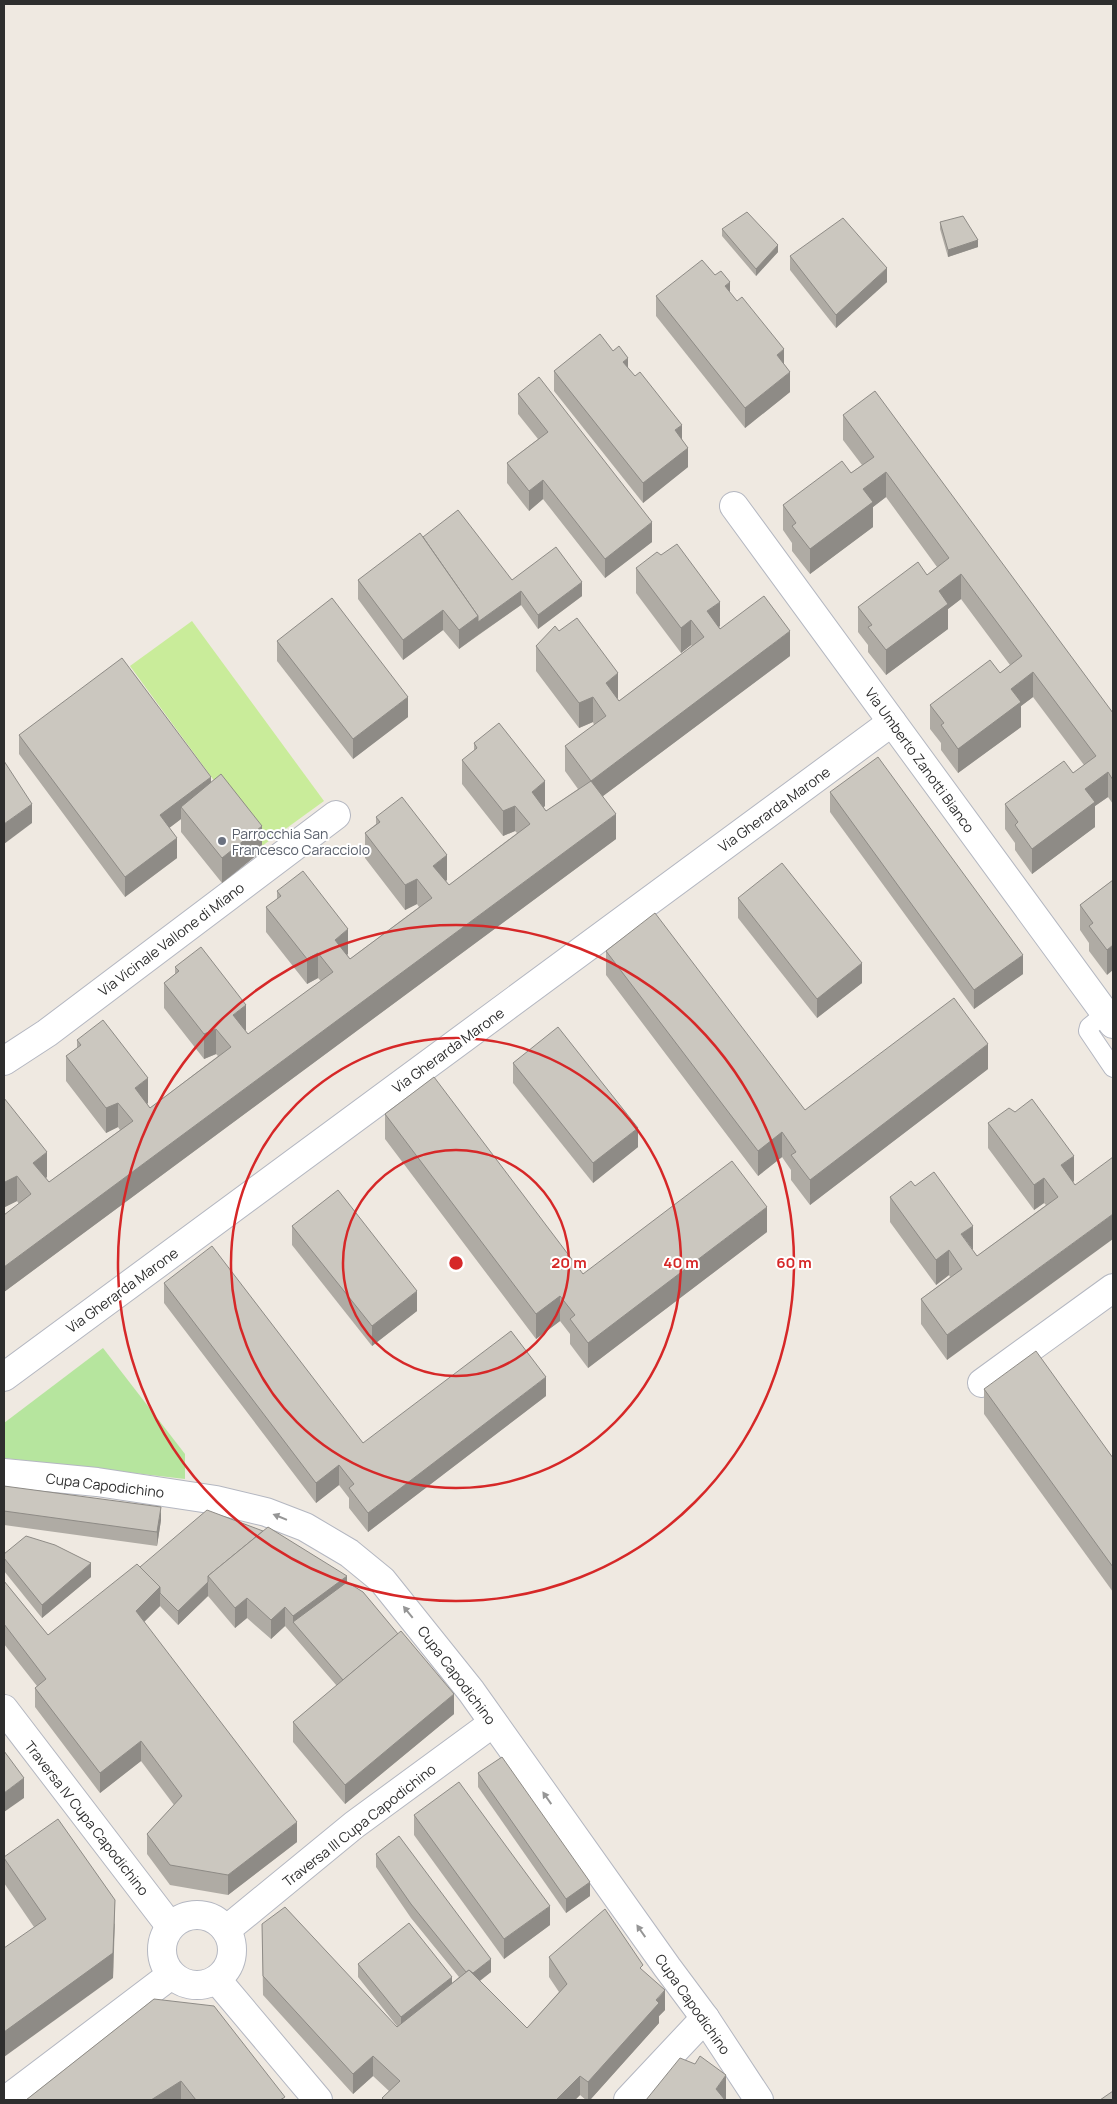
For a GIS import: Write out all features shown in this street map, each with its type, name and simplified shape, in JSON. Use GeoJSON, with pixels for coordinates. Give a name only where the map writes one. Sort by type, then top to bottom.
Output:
{"type":"FeatureCollection","features":[{"type":"Feature","properties":{"kind":"street","name":"Via Umberto Zanotti Bianco"},"geometry":{"type":"LineString","coordinates":[[734,506],[1109,1019]]}},
{"type":"Feature","properties":{"kind":"street","name":"Via Gherarda Marone"},"geometry":{"type":"LineString","coordinates":[[4,1377],[892,722]]}},
{"type":"Feature","properties":{"kind":"street","name":"Via Vicinale Vallone di Miano"},"geometry":{"type":"LineString","coordinates":[[4,1061],[47,1033],[336,815]]}},
{"type":"Feature","properties":{"kind":"street"},"geometry":{"type":"LineString","coordinates":[[982,1384],[1113,1288]]}},
{"type":"Feature","properties":{"kind":"street","name":"Cupa Capodichino"},"geometry":{"type":"LineString","coordinates":[[4,1473],[97,1482],[216,1500],[266,1512],[305,1528],[349,1553],[382,1580],[471,1691],[705,2018],[759,2100]]}},
{"type":"Feature","properties":{"kind":"street","name":"Traversa IV Cupa Capodichino"},"geometry":{"type":"LineString","coordinates":[[4,1709],[170,1926]]}},
{"type":"Feature","properties":{"kind":"street","name":"Traversa III Cupa Capodichino"},"geometry":{"type":"LineString","coordinates":[[226,1930],[354,1825],[493,1723]]}},
{"type":"Feature","properties":{"kind":"street"},"geometry":{"type":"LineString","coordinates":[[188,1915],[199,1915],[210,1917],[219,1922],[226,1930],[231,1940],[231,1957],[225,1972],[217,1980],[205,1985],[193,1986],[181,1982],[171,1975],[162,1956],[161,1945],[170,1926],[188,1915]]}},
{"type":"Feature","properties":{"kind":"street"},"geometry":{"type":"LineString","coordinates":[[6,2100],[171,1975]]}},
{"type":"Feature","properties":{"kind":"street"},"geometry":{"type":"LineString","coordinates":[[217,1980],[318,2100]]}},
{"type":"Feature","properties":{"kind":"street"},"geometry":{"type":"LineString","coordinates":[[628,2100],[705,2018]]}},
{"type":"Feature","properties":{"kind":"lane","name":"Via Umberto Zanotti Bianco"},"geometry":{"type":"LineString","coordinates":[[1109,1019],[1089,1028],[1088,1031],[1113,1068]]}},
{"type":"Feature","properties":{"kind":"green space"},"geometry":{"type":"Polygon","coordinates":[[[192,621],[324,801],[262,846],[130,666],[192,621]]]}},
{"type":"Feature","properties":{"kind":"green space"},"geometry":{"type":"Polygon","coordinates":[[[103,1348],[185,1454],[185,1479],[4,1458],[4,1423],[103,1348]]]}},
{"type":"Feature","properties":{"kind":"building"},"geometry":{"type":"Polygon","coordinates":[[[747,212],[778,245],[756,269],[722,229],[747,212]]]}},
{"type":"Feature","properties":{"kind":"building"},"geometry":{"type":"Polygon","coordinates":[[[963,216],[978,240],[948,250],[940,222],[963,216]]]}},
{"type":"Feature","properties":{"kind":"building"},"geometry":{"type":"Polygon","coordinates":[[[843,218],[887,268],[836,315],[790,256],[843,218]]]}},
{"type":"Feature","properties":{"kind":"building"},"geometry":{"type":"Polygon","coordinates":[[[702,260],[715,275],[721,271],[730,282],[725,286],[737,301],[742,297],[784,349],[777,355],[790,372],[745,408],[656,296],[702,260]]]}},
{"type":"Feature","properties":{"kind":"building"},"geometry":{"type":"Polygon","coordinates":[[[600,334],[613,351],[619,346],[628,358],[623,362],[635,376],[640,372],[682,425],[675,430],[688,448],[643,483],[554,371],[600,334]]]}},
{"type":"Feature","properties":{"kind":"building"},"geometry":{"type":"Polygon","coordinates":[[[539,377],[652,522],[605,559],[543,480],[529,491],[507,463],[548,432],[518,394],[539,377]]]}},
{"type":"Feature","properties":{"kind":"building"},"geometry":{"type":"Polygon","coordinates":[[[875,391],[1113,713],[1113,780],[1108,772],[1085,789],[1095,802],[1032,849],[1015,825],[1018,822],[1005,804],[1064,761],[1073,773],[1096,756],[1033,672],[1011,689],[1021,702],[958,749],[941,725],[944,723],[930,705],[990,660],[1000,673],[1022,656],[961,574],[939,591],[948,604],[886,650],[868,627],[872,625],[858,607],[918,562],[927,575],[949,558],[886,472],[863,489],[873,502],[810,549],[792,526],[796,523],[783,505],[842,461],[851,473],[874,457],[843,415],[875,391]]]}},
{"type":"Feature","properties":{"kind":"building"},"geometry":{"type":"Polygon","coordinates":[[[458,510],[512,580],[556,547],[582,582],[538,615],[521,591],[478,622],[478,616],[423,537],[458,510]]]}},
{"type":"Feature","properties":{"kind":"building"},"geometry":{"type":"Polygon","coordinates":[[[420,533],[478,616],[459,630],[443,610],[403,640],[358,580],[420,533]]]}},
{"type":"Feature","properties":{"kind":"building"},"geometry":{"type":"Polygon","coordinates":[[[677,544],[720,602],[707,611],[720,629],[764,596],[790,631],[591,781],[565,746],[606,716],[593,697],[579,703],[536,646],[555,626],[559,631],[577,618],[618,673],[606,683],[619,701],[704,637],[691,620],[681,628],[636,568],[657,552],[661,555],[677,544]]]}},
{"type":"Feature","properties":{"kind":"building"},"geometry":{"type":"Polygon","coordinates":[[[332,598],[408,697],[353,739],[277,641],[332,598]]]}},
{"type":"Feature","properties":{"kind":"building"},"geometry":{"type":"Polygon","coordinates":[[[122,658],[211,777],[160,815],[177,838],[125,877],[19,735],[122,658]]]}},
{"type":"Feature","properties":{"kind":"building"},"geometry":{"type":"Polygon","coordinates":[[[499,723],[545,781],[532,792],[546,811],[591,781],[616,814],[4,1267],[4,1215],[31,1194],[17,1176],[4,1181],[4,1098],[47,1152],[33,1163],[49,1182],[133,1121],[118,1103],[106,1108],[66,1056],[81,1045],[77,1040],[103,1020],[148,1078],[135,1088],[150,1108],[231,1047],[216,1029],[204,1034],[164,983],[179,971],[175,967],[201,947],[246,1005],[233,1015],[248,1034],[333,972],[318,953],[307,959],[266,907],[281,896],[277,891],[303,871],[348,929],[335,940],[350,959],[432,898],[417,879],[405,885],[365,833],[380,822],[376,817],[402,797],[447,855],[433,866],[449,885],[530,824],[515,806],[503,811],[462,760],[477,748],[474,743],[499,723]]]}},
{"type":"Feature","properties":{"kind":"building"},"geometry":{"type":"Polygon","coordinates":[[[878,757],[1023,955],[974,990],[830,792],[878,757]]]}},
{"type":"Feature","properties":{"kind":"building"},"geometry":{"type":"Polygon","coordinates":[[[4,761],[32,804],[4,824],[4,761]]]}},
{"type":"Feature","properties":{"kind":"building"},"geometry":{"type":"Polygon","coordinates":[[[221,774],[262,826],[222,858],[181,807],[221,774]]]}},
{"type":"Feature","properties":{"kind":"building"},"geometry":{"type":"Polygon","coordinates":[[[782,863],[862,963],[817,999],[738,898],[782,863]]]}},
{"type":"Feature","properties":{"kind":"building"},"geometry":{"type":"Polygon","coordinates":[[[1113,880],[1113,945],[1107,950],[1089,926],[1093,923],[1080,905],[1113,880]]]}},
{"type":"Feature","properties":{"kind":"building"},"geometry":{"type":"Polygon","coordinates":[[[655,913],[805,1110],[954,998],[988,1044],[810,1180],[791,1155],[796,1152],[782,1132],[758,1151],[606,951],[655,913]]]}},
{"type":"Feature","properties":{"kind":"building"},"geometry":{"type":"Polygon","coordinates":[[[558,1027],[638,1128],[593,1163],[513,1063],[558,1027]]]}},
{"type":"Feature","properties":{"kind":"building"},"geometry":{"type":"Polygon","coordinates":[[[434,1077],[583,1274],[732,1161],[767,1207],[588,1343],[570,1319],[575,1315],[560,1296],[536,1314],[385,1114],[434,1077]]]}},
{"type":"Feature","properties":{"kind":"building"},"geometry":{"type":"Polygon","coordinates":[[[1032,1099],[1074,1156],[1061,1165],[1075,1185],[1113,1157],[1113,1214],[947,1335],[921,1299],[962,1269],[949,1250],[936,1260],[890,1197],[911,1181],[915,1186],[934,1172],[973,1226],[961,1234],[977,1256],[1058,1197],[1044,1178],[1034,1185],[988,1123],[1009,1108],[1015,1112],[1032,1099]]]}},
{"type":"Feature","properties":{"kind":"building"},"geometry":{"type":"Polygon","coordinates":[[[338,1190],[417,1291],[372,1326],[292,1226],[338,1190]]]}},
{"type":"Feature","properties":{"kind":"building"},"geometry":{"type":"Polygon","coordinates":[[[212,1246],[363,1443],[511,1331],[546,1377],[368,1513],[349,1488],[354,1484],[339,1465],[316,1483],[164,1283],[212,1246]]]}},
{"type":"Feature","properties":{"kind":"building"},"geometry":{"type":"Polygon","coordinates":[[[1036,1351],[1113,1458],[1113,1567],[984,1389],[1036,1351]]]}},
{"type":"Feature","properties":{"kind":"building"},"geometry":{"type":"Polygon","coordinates":[[[4,1486],[161,1507],[157,1532],[4,1511],[4,1486]]]}},
{"type":"Feature","properties":{"kind":"building"},"geometry":{"type":"Polygon","coordinates":[[[207,1510],[263,1531],[208,1576],[208,1582],[178,1611],[160,1593],[160,1587],[140,1567],[207,1510]]]}},
{"type":"Feature","properties":{"kind":"building"},"geometry":{"type":"Polygon","coordinates":[[[268,1527],[347,1576],[293,1616],[285,1607],[271,1620],[247,1598],[235,1608],[208,1576],[268,1527]]]}},
{"type":"Feature","properties":{"kind":"building"},"geometry":{"type":"Polygon","coordinates":[[[26,1536],[55,1545],[91,1563],[42,1605],[4,1558],[4,1554],[26,1536]]]}},
{"type":"Feature","properties":{"kind":"building"},"geometry":{"type":"Polygon","coordinates":[[[137,1564],[160,1587],[136,1611],[297,1822],[228,1875],[170,1865],[147,1834],[182,1796],[141,1741],[100,1773],[35,1688],[46,1679],[4,1624],[4,1581],[48,1635],[137,1564]]]}},
{"type":"Feature","properties":{"kind":"building"},"geometry":{"type":"Polygon","coordinates":[[[347,1582],[363,1592],[398,1634],[343,1680],[293,1622],[347,1582]]]}},
{"type":"Feature","properties":{"kind":"building"},"geometry":{"type":"Polygon","coordinates":[[[401,1631],[454,1694],[345,1785],[293,1722],[401,1631]]]}},
{"type":"Feature","properties":{"kind":"building"},"geometry":{"type":"Polygon","coordinates":[[[4,1751],[24,1778],[4,1793],[4,1751]]]}},
{"type":"Feature","properties":{"kind":"building"},"geometry":{"type":"Polygon","coordinates":[[[502,1757],[590,1882],[566,1899],[478,1773],[502,1757]]]}},
{"type":"Feature","properties":{"kind":"building"},"geometry":{"type":"Polygon","coordinates":[[[459,1782],[550,1906],[504,1939],[414,1815],[459,1782]]]}},
{"type":"Feature","properties":{"kind":"building"},"geometry":{"type":"Polygon","coordinates":[[[58,1819],[115,1900],[113,1953],[4,2032],[4,1948],[46,1919],[4,1857],[58,1819]]]}},
{"type":"Feature","properties":{"kind":"building"},"geometry":{"type":"Polygon","coordinates":[[[399,1836],[491,1959],[473,1973],[469,1970],[466,1972],[411,1904],[376,1854],[399,1836]]]}},
{"type":"Feature","properties":{"kind":"building"},"geometry":{"type":"Polygon","coordinates":[[[285,1907],[397,2027],[469,1970],[527,2028],[567,1984],[549,1957],[605,1909],[643,1965],[640,1968],[665,1990],[656,2000],[659,2003],[588,2082],[580,2076],[556,2100],[384,2100],[382,2098],[400,2081],[373,2056],[353,2074],[263,1976],[262,1924],[285,1907]]]}},
{"type":"Feature","properties":{"kind":"building"},"geometry":{"type":"Polygon","coordinates":[[[409,1923],[452,1977],[401,2017],[358,1964],[409,1923]]]}},
{"type":"Feature","properties":{"kind":"building"},"geometry":{"type":"Polygon","coordinates":[[[154,1999],[214,2006],[285,2097],[280,2100],[196,2100],[181,2081],[151,2100],[26,2100],[154,1999]]]}},
{"type":"Feature","properties":{"kind":"building"},"geometry":{"type":"Polygon","coordinates":[[[700,2056],[726,2075],[716,2089],[725,2100],[646,2100],[680,2058],[695,2064],[700,2056]]]}},
{"type":"Feature","properties":{"kind":"building"},"geometry":{"type":"Polygon","coordinates":[[[1113,2091],[1113,2100],[1100,2100],[1113,2091]]]}},
{"type":"Feature","properties":{"kind":"place","name":"Parrocchia San Francesco Caracciolo"},"geometry":{"type":"Point","coordinates":[222,841]}}]}
